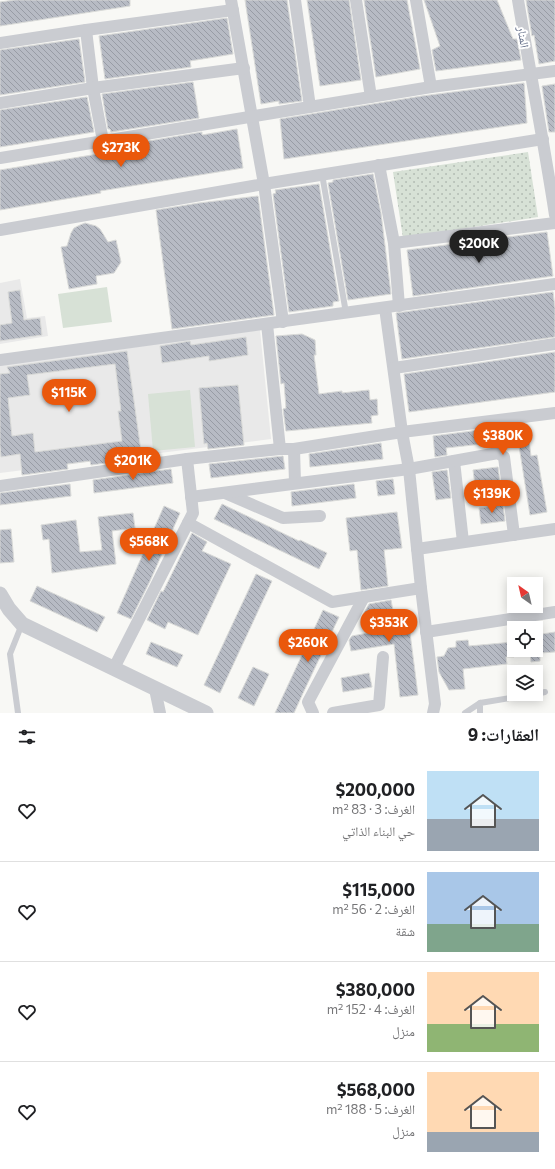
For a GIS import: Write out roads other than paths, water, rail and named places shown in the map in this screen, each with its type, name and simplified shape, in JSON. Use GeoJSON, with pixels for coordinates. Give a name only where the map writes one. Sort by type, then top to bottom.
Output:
{"type":"FeatureCollection","features":[{"type":"Feature","properties":{"kind":"street"},"geometry":{"type":"LineString","coordinates":[[294,0],[310,107]]}},
{"type":"Feature","properties":{"kind":"street"},"geometry":{"type":"LineString","coordinates":[[356,0],[371,97]]}},
{"type":"Feature","properties":{"kind":"street"},"geometry":{"type":"LineString","coordinates":[[416,0],[431,87]]}},
{"type":"Feature","properties":{"kind":"street","name":"المنار"},"geometry":{"type":"LineString","coordinates":[[518,0],[555,215]]}},
{"type":"Feature","properties":{"kind":"street"},"geometry":{"type":"LineString","coordinates":[[0,43],[232,5],[264,184],[282,322]]}},
{"type":"Feature","properties":{"kind":"street"},"geometry":{"type":"LineString","coordinates":[[86,30],[93,88],[103,141]]}},
{"type":"Feature","properties":{"kind":"street"},"geometry":{"type":"LineString","coordinates":[[0,103],[93,88],[244,68]]}},
{"type":"Feature","properties":{"kind":"street"},"geometry":{"type":"LineString","coordinates":[[0,158],[431,87],[530,73],[555,71]]}},
{"type":"Feature","properties":{"kind":"street"},"geometry":{"type":"LineString","coordinates":[[0,230],[322,174],[543,139]]}},
{"type":"Feature","properties":{"kind":"street"},"geometry":{"type":"LineString","coordinates":[[379,165],[394,244],[399,306]]}},
{"type":"Feature","properties":{"kind":"street"},"geometry":{"type":"LineString","coordinates":[[394,244],[555,223]]}},
{"type":"Feature","properties":{"kind":"street"},"geometry":{"type":"LineString","coordinates":[[0,360],[555,284]]}},
{"type":"Feature","properties":{"kind":"street"},"geometry":{"type":"LineString","coordinates":[[385,308],[402,432],[409,469],[435,704],[433,713]]}},
{"type":"Feature","properties":{"kind":"street"},"geometry":{"type":"LineString","coordinates":[[267,324],[280,449]]}},
{"type":"Feature","properties":{"kind":"street"},"geometry":{"type":"LineString","coordinates":[[394,368],[555,344]]}},
{"type":"Feature","properties":{"kind":"street"},"geometry":{"type":"LineString","coordinates":[[0,486],[187,459],[280,449],[294,449],[402,432],[555,413]]}},
{"type":"Feature","properties":{"kind":"street"},"geometry":{"type":"LineString","coordinates":[[294,449],[295,483]]}},
{"type":"Feature","properties":{"kind":"street"},"geometry":{"type":"LineString","coordinates":[[191,497],[409,469],[498,453],[504,457],[514,535]]}},
{"type":"Feature","properties":{"kind":"street"},"geometry":{"type":"LineString","coordinates":[[114,668],[193,513],[187,459]]}},
{"type":"Feature","properties":{"kind":"street"},"geometry":{"type":"LineString","coordinates":[[454,461],[463,542]]}},
{"type":"Feature","properties":{"kind":"street"},"geometry":{"type":"LineString","coordinates":[[223,493],[283,518],[320,516]]}},
{"type":"Feature","properties":{"kind":"street"},"geometry":{"type":"LineString","coordinates":[[188,523],[332,602],[421,588]]}},
{"type":"Feature","properties":{"kind":"street"},"geometry":{"type":"LineString","coordinates":[[417,549],[555,529]]}},
{"type":"Feature","properties":{"kind":"street"},"geometry":{"type":"LineString","coordinates":[[0,594],[22,624],[206,713]]}},
{"type":"Feature","properties":{"kind":"street"},"geometry":{"type":"LineString","coordinates":[[313,713],[308,702],[364,597]]}},
{"type":"Feature","properties":{"kind":"street"},"geometry":{"type":"LineString","coordinates":[[426,632],[555,612]]}},
{"type":"Feature","properties":{"kind":"street"},"geometry":{"type":"LineString","coordinates":[[333,713],[379,705],[383,657]]}},
{"type":"Feature","properties":{"kind":"street"},"geometry":{"type":"LineString","coordinates":[[155,689],[160,713]]}},
{"type":"Feature","properties":{"kind":"lane"},"geometry":{"type":"LineString","coordinates":[[322,174],[346,313]]}},
{"type":"Feature","properties":{"kind":"lane"},"geometry":{"type":"LineString","coordinates":[[18,713],[10,654],[22,624]]}},
{"type":"Feature","properties":{"kind":"lane"},"geometry":{"type":"LineString","coordinates":[[465,713],[480,703],[507,699]]}},
{"type":"Feature","properties":{"kind":"lane"},"geometry":{"type":"LineString","coordinates":[[480,703],[480,713]]}}]}
